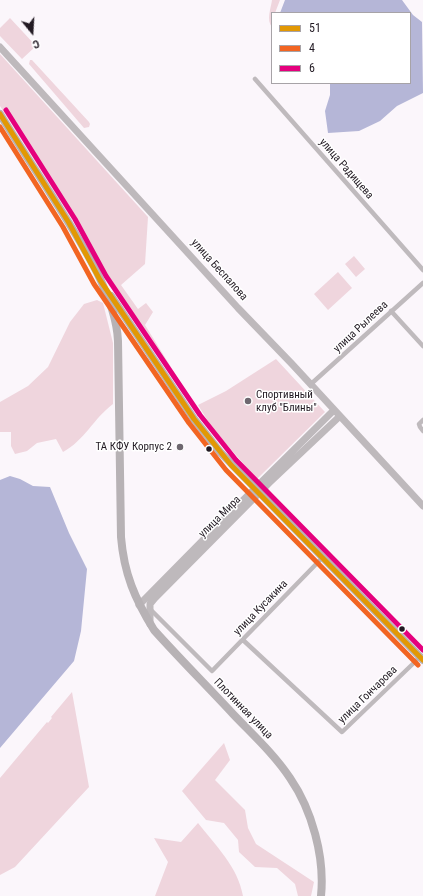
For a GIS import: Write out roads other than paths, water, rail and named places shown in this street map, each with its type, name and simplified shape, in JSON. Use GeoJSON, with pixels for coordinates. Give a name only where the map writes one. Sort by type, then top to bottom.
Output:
{"type":"FeatureCollection","features":[{"type":"Feature","properties":{"kind":"main road","name":"улица Беспалова"},"geometry":{"type":"LineString","coordinates":[[0,47],[238,308],[311,384],[423,506]]}},
{"type":"Feature","properties":{"kind":"main road"},"geometry":{"type":"LineString","coordinates":[[0,114],[69,222],[100,280],[209,439],[231,465],[422,657]]}},
{"type":"Feature","properties":{"kind":"main road"},"geometry":{"type":"LineString","coordinates":[[80,242],[120,302],[158,365]]}},
{"type":"Feature","properties":{"kind":"main road"},"geometry":{"type":"LineString","coordinates":[[100,280],[113,312],[118,333],[122,541],[127,574],[139,606]]}},
{"type":"Feature","properties":{"kind":"main road"},"geometry":{"type":"LineString","coordinates":[[120,302],[124,379],[125,532],[133,585],[139,606]]}},
{"type":"Feature","properties":{"kind":"main road","name":"улица Мира"},"geometry":{"type":"LineString","coordinates":[[150,609],[150,604],[155,597],[334,410]]}},
{"type":"Feature","properties":{"kind":"main road","name":"улица Мира"},"geometry":{"type":"LineString","coordinates":[[139,606],[257,491],[340,416]]}},
{"type":"Feature","properties":{"kind":"main road","name":"Плотинная улица"},"geometry":{"type":"LineString","coordinates":[[139,606],[154,630],[265,748],[290,778],[300,794],[316,838],[321,860],[321,896]]}},
{"type":"Feature","properties":{"kind":"main road"},"geometry":{"type":"LineString","coordinates":[[150,609],[150,624]]}},
{"type":"Feature","properties":{"kind":"street","name":"улица Радищева"},"geometry":{"type":"LineString","coordinates":[[255,79],[423,270]]}},
{"type":"Feature","properties":{"kind":"street","name":"улица Рылеева"},"geometry":{"type":"LineString","coordinates":[[311,384],[423,283]]}},
{"type":"Feature","properties":{"kind":"street"},"geometry":{"type":"LineString","coordinates":[[391,311],[423,346]]}},
{"type":"Feature","properties":{"kind":"street"},"geometry":{"type":"LineString","coordinates":[[421,429],[419,424],[423,420]]}},
{"type":"Feature","properties":{"kind":"street","name":"улица Кусакина"},"geometry":{"type":"LineString","coordinates":[[212,671],[322,557]]}},
{"type":"Feature","properties":{"kind":"street","name":"Плотинная улица"},"geometry":{"type":"LineString","coordinates":[[150,609],[212,671]]}},
{"type":"Feature","properties":{"kind":"street","name":"улица Гончарова"},"geometry":{"type":"LineString","coordinates":[[243,640],[342,732],[422,657]]}},
{"type":"Feature","properties":{"kind":"water"},"geometry":{"type":"Polygon","coordinates":[[[285,0],[402,0],[411,12],[280,12],[285,0]]]}},
{"type":"Feature","properties":{"kind":"water"},"geometry":{"type":"Polygon","coordinates":[[[411,12],[422,22],[423,93],[397,106],[380,121],[359,131],[328,133],[325,111],[330,95],[330,84],[411,84],[411,12]]]}},
{"type":"Feature","properties":{"kind":"water"},"geometry":{"type":"Polygon","coordinates":[[[10,476],[20,479],[33,486],[50,487],[69,533],[87,569],[81,631],[74,661],[0,748],[0,480],[10,476]]]}},
{"type":"Feature","properties":{"kind":"place","name":"Спортивный клуб \"Блины\""},"geometry":{"type":"Point","coordinates":[248,401]}},
{"type":"Feature","properties":{"kind":"place","name":"ТА КФУ Корпус 2"},"geometry":{"type":"Point","coordinates":[180,447]}}]}
